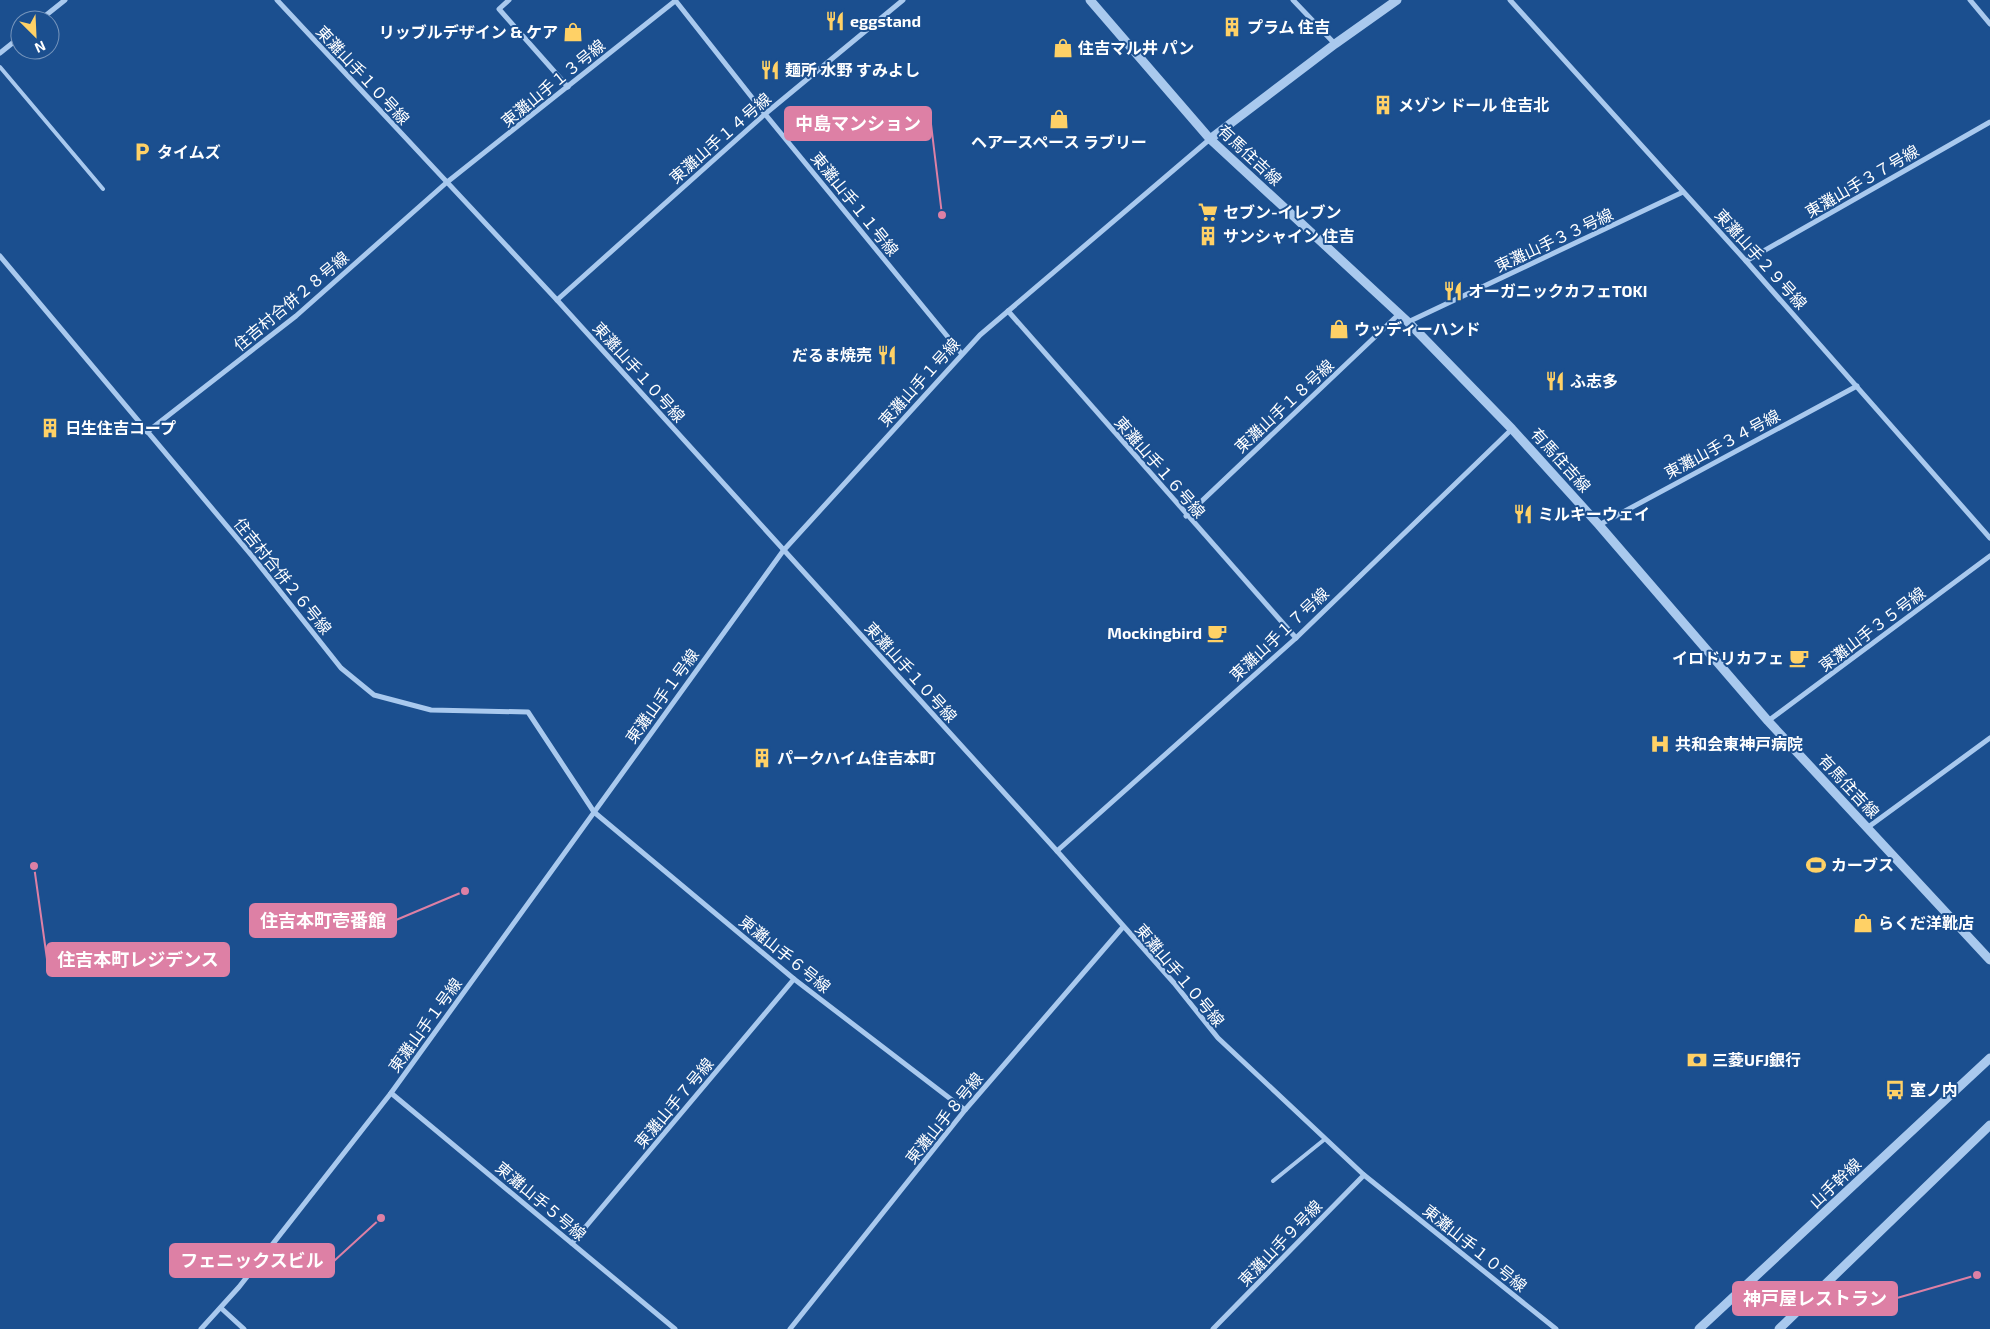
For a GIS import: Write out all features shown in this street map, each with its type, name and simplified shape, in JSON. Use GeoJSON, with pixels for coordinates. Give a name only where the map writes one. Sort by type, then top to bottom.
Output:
{"type":"FeatureCollection","features":[{"type":"Feature","properties":{"kind":"street"},"geometry":{"type":"LineString","coordinates":[[52,10],[65,0]]}},
{"type":"Feature","properties":{"kind":"street","name":"東灘山手１０号線"},"geometry":{"type":"LineString","coordinates":[[277,0],[557,300],[1057,851],[1174,983],[1218,1038],[1364,1175],[1556,1329]]}},
{"type":"Feature","properties":{"kind":"street"},"geometry":{"type":"LineString","coordinates":[[509,0],[499,8],[568,87]]}},
{"type":"Feature","properties":{"kind":"street","name":"東灘山手１３号線"},"geometry":{"type":"LineString","coordinates":[[446,183],[675,0]]}},
{"type":"Feature","properties":{"kind":"street","name":"東灘山手１１号線"},"geometry":{"type":"LineString","coordinates":[[675,0],[765,114],[961,353]]}},
{"type":"Feature","properties":{"kind":"street","name":"東灘山手１４号線"},"geometry":{"type":"LineString","coordinates":[[557,300],[765,114],[902,0]]}},
{"type":"Feature","properties":{"kind":"street","name":"有馬住吉線"},"geometry":{"type":"LineString","coordinates":[[1090,0],[1210,138],[1408,322],[1512,429],[1599,525],[1768,722],[1990,960]]}},
{"type":"Feature","properties":{"kind":"street"},"geometry":{"type":"LineString","coordinates":[[1294,0],[1335,44]]}},
{"type":"Feature","properties":{"kind":"street"},"geometry":{"type":"LineString","coordinates":[[1210,138],[1397,0]]}},
{"type":"Feature","properties":{"kind":"street","name":"東灘山手２９号線"},"geometry":{"type":"LineString","coordinates":[[1510,0],[1746,261],[1990,538]]}},
{"type":"Feature","properties":{"kind":"street"},"geometry":{"type":"LineString","coordinates":[[1970,0],[1990,24]]}},
{"type":"Feature","properties":{"kind":"street"},"geometry":{"type":"LineString","coordinates":[[0,53],[10,45]]}},
{"type":"Feature","properties":{"kind":"street","name":"東灘山手３７号線"},"geometry":{"type":"LineString","coordinates":[[1746,261],[1990,122]]}},
{"type":"Feature","properties":{"kind":"street","name":"東灘山手１号線"},"geometry":{"type":"LineString","coordinates":[[202,1329],[221,1308],[391,1094],[783,551],[961,353],[1210,138]]}},
{"type":"Feature","properties":{"kind":"street","name":"住吉村合併２８号線"},"geometry":{"type":"LineString","coordinates":[[147,432],[296,316],[446,183]]}},
{"type":"Feature","properties":{"kind":"street","name":"東灘山手３３号線"},"geometry":{"type":"LineString","coordinates":[[1408,322],[1683,192]]}},
{"type":"Feature","properties":{"kind":"street","name":"住吉村合併２６号線"},"geometry":{"type":"LineString","coordinates":[[0,256],[252,556],[341,668],[374,695],[431,710],[528,712],[594,812]]}},
{"type":"Feature","properties":{"kind":"street","name":"東灘山手１６号線"},"geometry":{"type":"LineString","coordinates":[[1008,311],[1186,516],[1296,638]]}},
{"type":"Feature","properties":{"kind":"street","name":"東灘山手１８号線"},"geometry":{"type":"LineString","coordinates":[[1186,516],[1399,314]]}},
{"type":"Feature","properties":{"kind":"street","name":"東灘山手３４号線"},"geometry":{"type":"LineString","coordinates":[[1599,525],[1857,386]]}},
{"type":"Feature","properties":{"kind":"street","name":"東灘山手１７号線"},"geometry":{"type":"LineString","coordinates":[[1057,851],[1296,638],[1512,429]]}},
{"type":"Feature","properties":{"kind":"street","name":"東灘山手３５号線"},"geometry":{"type":"LineString","coordinates":[[1768,722],[1990,556]]}},
{"type":"Feature","properties":{"kind":"street"},"geometry":{"type":"LineString","coordinates":[[1867,828],[1990,738]]}},
{"type":"Feature","properties":{"kind":"street","name":"東灘山手６号線"},"geometry":{"type":"LineString","coordinates":[[594,812],[794,979],[965,1110]]}},
{"type":"Feature","properties":{"kind":"street","name":"東灘山手８号線"},"geometry":{"type":"LineString","coordinates":[[790,1329],[965,1110],[1123,927]]}},
{"type":"Feature","properties":{"kind":"street","name":"東灘山手７号線"},"geometry":{"type":"LineString","coordinates":[[572,1243],[794,979]]}},
{"type":"Feature","properties":{"kind":"street","name":"山手幹線"},"geometry":{"type":"LineString","coordinates":[[1699,1329],[1990,1058]]}},
{"type":"Feature","properties":{"kind":"street","name":"東灘山手５号線"},"geometry":{"type":"LineString","coordinates":[[391,1094],[675,1329]]}},
{"type":"Feature","properties":{"kind":"street"},"geometry":{"type":"LineString","coordinates":[[1779,1329],[1990,1124]]}},
{"type":"Feature","properties":{"kind":"street","name":"東灘山手９号線"},"geometry":{"type":"LineString","coordinates":[[1213,1329],[1364,1175]]}},
{"type":"Feature","properties":{"kind":"street"},"geometry":{"type":"LineString","coordinates":[[221,1308],[244,1329]]}},
{"type":"Feature","properties":{"kind":"lane"},"geometry":{"type":"LineString","coordinates":[[0,67],[103,189]]}},
{"type":"Feature","properties":{"kind":"lane"},"geometry":{"type":"LineString","coordinates":[[1273,1181],[1326,1139]]}},
{"type":"Feature","properties":{"kind":"place","name":"eggstand"},"geometry":{"type":"Point","coordinates":[835,21]}},
{"type":"Feature","properties":{"kind":"place","name":"プラム 住吉"},"geometry":{"type":"Point","coordinates":[1232,27]}},
{"type":"Feature","properties":{"kind":"place","name":"リッブルデザイン & ケア"},"geometry":{"type":"Point","coordinates":[573,32]}},
{"type":"Feature","properties":{"kind":"place","name":"住吉マル井 パン"},"geometry":{"type":"Point","coordinates":[1063,48]}},
{"type":"Feature","properties":{"kind":"place","name":"麺所 水野 すみよし"},"geometry":{"type":"Point","coordinates":[770,70]}},
{"type":"Feature","properties":{"kind":"place","name":"メゾン ドール 住吉北"},"geometry":{"type":"Point","coordinates":[1383,105]}},
{"type":"Feature","properties":{"kind":"place","name":"ヘアースペース ラブリー"},"geometry":{"type":"Point","coordinates":[1059,119]}},
{"type":"Feature","properties":{"kind":"place","name":"タイムズ"},"geometry":{"type":"Point","coordinates":[142,152]}},
{"type":"Feature","properties":{"kind":"place","name":"セブン-イレブン"},"geometry":{"type":"Point","coordinates":[1208,212]}},
{"type":"Feature","properties":{"kind":"place","name":"中島マンション"},"geometry":{"type":"Point","coordinates":[942,215]}},
{"type":"Feature","properties":{"kind":"place","name":"サンシャイン 住吉"},"geometry":{"type":"Point","coordinates":[1208,236]}},
{"type":"Feature","properties":{"kind":"place","name":"オーガニックカフェTOKI"},"geometry":{"type":"Point","coordinates":[1453,291]}},
{"type":"Feature","properties":{"kind":"place","name":"ウッディーハンド"},"geometry":{"type":"Point","coordinates":[1339,329]}},
{"type":"Feature","properties":{"kind":"place","name":"だるま焼売"},"geometry":{"type":"Point","coordinates":[887,355]}},
{"type":"Feature","properties":{"kind":"place","name":"ふ志多"},"geometry":{"type":"Point","coordinates":[1555,381]}},
{"type":"Feature","properties":{"kind":"place","name":"日生住吉コープ"},"geometry":{"type":"Point","coordinates":[50,428]}},
{"type":"Feature","properties":{"kind":"place","name":"ミルキーウェイ"},"geometry":{"type":"Point","coordinates":[1523,514]}},
{"type":"Feature","properties":{"kind":"place","name":"Mockingbird"},"geometry":{"type":"Point","coordinates":[1217,633]}},
{"type":"Feature","properties":{"kind":"place","name":"イロドリカフェ"},"geometry":{"type":"Point","coordinates":[1799,658]}},
{"type":"Feature","properties":{"kind":"place","name":"共和会東神戸病院"},"geometry":{"type":"Point","coordinates":[1660,744]}},
{"type":"Feature","properties":{"kind":"place","name":"パークハイム住吉本町"},"geometry":{"type":"Point","coordinates":[762,758]}},
{"type":"Feature","properties":{"kind":"place","name":"カーブス"},"geometry":{"type":"Point","coordinates":[1816,865]}},
{"type":"Feature","properties":{"kind":"place","name":"住吉本町レジデンス"},"geometry":{"type":"Point","coordinates":[34,866]}},
{"type":"Feature","properties":{"kind":"place","name":"住吉本町壱番館"},"geometry":{"type":"Point","coordinates":[465,891]}},
{"type":"Feature","properties":{"kind":"place","name":"らくだ洋靴店"},"geometry":{"type":"Point","coordinates":[1863,923]}},
{"type":"Feature","properties":{"kind":"place","name":"三菱UFJ銀行"},"geometry":{"type":"Point","coordinates":[1697,1060]}},
{"type":"Feature","properties":{"kind":"place","name":"室ノ内"},"geometry":{"type":"Point","coordinates":[1895,1090]}},
{"type":"Feature","properties":{"kind":"place","name":"フェニックスビル"},"geometry":{"type":"Point","coordinates":[381,1218]}},
{"type":"Feature","properties":{"kind":"place","name":"神戸屋レストラン"},"geometry":{"type":"Point","coordinates":[1977,1275]}}]}
